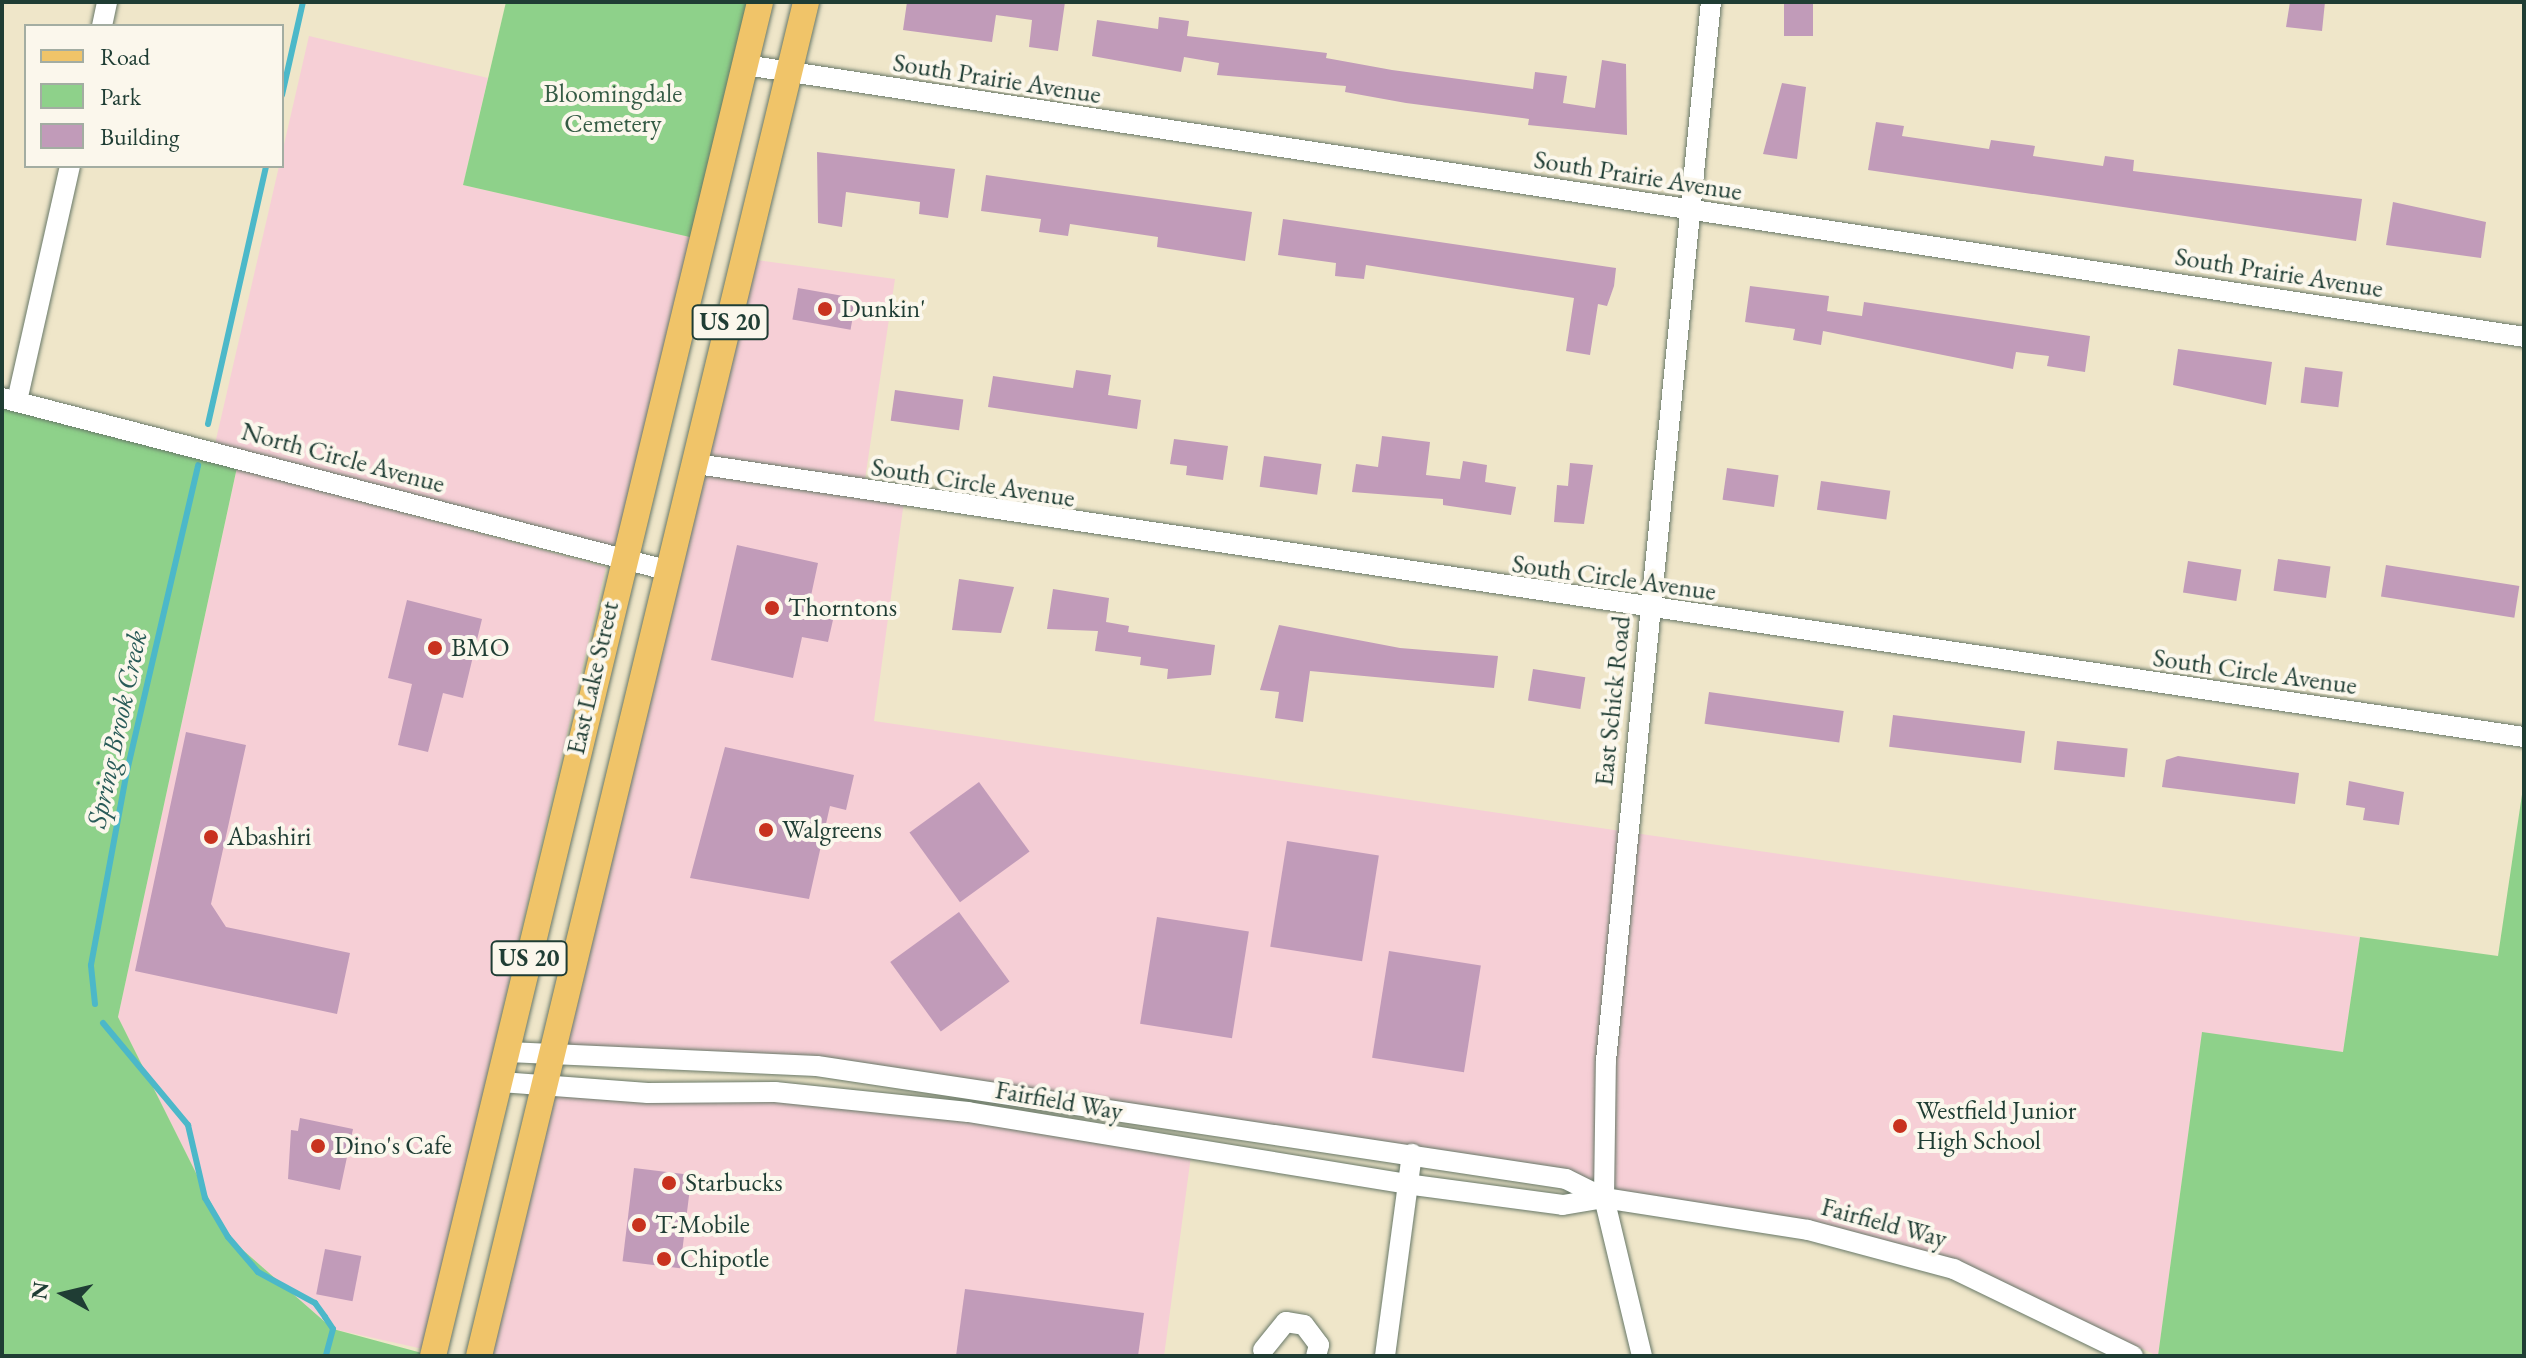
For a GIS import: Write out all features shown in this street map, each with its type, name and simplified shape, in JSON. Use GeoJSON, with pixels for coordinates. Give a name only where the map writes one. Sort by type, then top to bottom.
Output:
{"type":"FeatureCollection","features":[{"type":"Feature","properties":{"kind":"main road","name":"East Lake Street"},"geometry":{"type":"LineString","coordinates":[[433,1356],[501,1082],[621,558],[760,2]]}},
{"type":"Feature","properties":{"kind":"main road","name":"East Lake Street"},"geometry":{"type":"LineString","coordinates":[[479,1356],[542,1087],[697,464],[806,2]]}},
{"type":"Feature","properties":{"kind":"street"},"geometry":{"type":"LineString","coordinates":[[102,24],[107,2]]}},
{"type":"Feature","properties":{"kind":"street","name":"East Schick Road"},"geometry":{"type":"LineString","coordinates":[[1642,1356],[1604,1198],[1606,1061],[1687,209],[1711,2]]}},
{"type":"Feature","properties":{"kind":"street","name":"South Prairie Avenue"},"geometry":{"type":"LineString","coordinates":[[745,65],[2524,337]]}},
{"type":"Feature","properties":{"kind":"street"},"geometry":{"type":"LineString","coordinates":[[9,399],[69,168]]}},
{"type":"Feature","properties":{"kind":"street","name":"North Circle Avenue"},"geometry":{"type":"LineString","coordinates":[[9,399],[670,571]]}},
{"type":"Feature","properties":{"kind":"street","name":"South Circle Avenue"},"geometry":{"type":"LineString","coordinates":[[697,464],[1648,610],[2524,737]]}},
{"type":"Feature","properties":{"kind":"street","name":"Fairfield Way"},"geometry":{"type":"LineString","coordinates":[[508,1052],[817,1066],[1566,1179],[1604,1198],[1881,1246],[2023,1297],[2133,1356]]}},
{"type":"Feature","properties":{"kind":"street","name":"Fairfield Way"},"geometry":{"type":"LineString","coordinates":[[501,1082],[542,1087],[775,1092],[968,1112],[1406,1184],[1563,1205],[1604,1198]]}},
{"type":"Feature","properties":{"kind":"street"},"geometry":{"type":"LineString","coordinates":[[1385,1356],[1412,1154]]}},
{"type":"Feature","properties":{"kind":"street"},"geometry":{"type":"LineString","coordinates":[[1263,1350],[1286,1322],[1304,1325],[1319,1345],[1316,1356]]}},
{"type":"Feature","properties":{"kind":"shaded area"},"geometry":{"type":"Polygon","coordinates":[[[309,36],[488,78],[463,185],[694,238],[616,549],[215,444],[279,168],[284,168],[284,145],[309,36]]]}},
{"type":"Feature","properties":{"kind":"shaded area"},"geometry":{"type":"Polygon","coordinates":[[[749,259],[895,279],[864,486],[905,494],[874,721],[1621,831],[1597,1187],[829,1060],[560,1045],[749,259]]]}},
{"type":"Feature","properties":{"kind":"shaded area"},"geometry":{"type":"Polygon","coordinates":[[[237,468],[606,567],[423,1349],[333,1329],[228,1237],[118,1017],[237,468]]]}},
{"type":"Feature","properties":{"kind":"shaded area","name":"Westfield Junior High School"},"geometry":{"type":"Polygon","coordinates":[[[1634,833],[2360,937],[2343,1052],[2202,1033],[2158,1356],[1962,1266],[1610,1194],[1611,1058],[1634,833]]]}},
{"type":"Feature","properties":{"kind":"shaded area"},"geometry":{"type":"Polygon","coordinates":[[[548,1094],[767,1100],[960,1119],[1191,1156],[1164,1356],[486,1356],[548,1094]]]}},
{"type":"Feature","properties":{"kind":"green space","name":"Bloomingdale Cemetery"},"geometry":{"type":"Polygon","coordinates":[[[506,2],[749,2],[694,238],[463,185],[506,2]]]}},
{"type":"Feature","properties":{"kind":"green space"},"geometry":{"type":"Polygon","coordinates":[[[2,399],[239,458],[118,1017],[228,1237],[333,1329],[433,1356],[2,1356],[2,399]]]}},
{"type":"Feature","properties":{"kind":"green space"},"geometry":{"type":"Polygon","coordinates":[[[2524,781],[2524,1356],[2158,1356],[2202,1032],[2343,1052],[2360,937],[2498,956],[2524,781]]]}},
{"type":"Feature","properties":{"kind":"building"},"geometry":{"type":"Polygon","coordinates":[[[907,2],[1065,2],[1058,51],[1029,47],[1032,20],[996,15],[992,42],[903,30],[907,2]]]}},
{"type":"Feature","properties":{"kind":"building"},"geometry":{"type":"Polygon","coordinates":[[[1784,2],[1813,2],[1813,36],[1784,36],[1784,2]]]}},
{"type":"Feature","properties":{"kind":"building"},"geometry":{"type":"Polygon","coordinates":[[[2290,2],[2325,2],[2322,31],[2286,27],[2290,2]]]}},
{"type":"Feature","properties":{"kind":"building"},"geometry":{"type":"Polygon","coordinates":[[[1159,17],[1189,21],[1187,36],[1327,53],[1326,58],[1392,70],[1533,89],[1535,72],[1567,76],[1563,103],[1595,108],[1602,60],[1626,64],[1627,135],[1528,125],[1529,119],[1345,92],[1346,86],[1217,75],[1219,63],[1184,57],[1181,72],[1092,56],[1097,20],[1158,29],[1159,17]]]}},
{"type":"Feature","properties":{"kind":"building"},"geometry":{"type":"Polygon","coordinates":[[[1782,83],[1806,87],[1797,159],[1763,154],[1782,83]]]}},
{"type":"Feature","properties":{"kind":"building"},"geometry":{"type":"Polygon","coordinates":[[[1876,122],[1904,126],[1902,136],[1989,149],[1991,140],[2035,146],[2033,156],[2103,166],[2105,156],[2134,160],[2133,171],[2362,199],[2356,241],[1868,170],[1876,122]]]}},
{"type":"Feature","properties":{"kind":"building"},"geometry":{"type":"Polygon","coordinates":[[[817,152],[955,169],[948,218],[919,214],[920,202],[846,192],[842,227],[818,223],[817,152]]]}},
{"type":"Feature","properties":{"kind":"building"},"geometry":{"type":"Polygon","coordinates":[[[986,175],[1252,212],[1245,261],[1157,247],[1158,237],[1070,224],[1068,236],[1039,232],[1041,219],[981,211],[986,175]]]}},
{"type":"Feature","properties":{"kind":"building"},"geometry":{"type":"Polygon","coordinates":[[[2393,202],[2486,222],[2481,258],[2386,245],[2393,202]]]}},
{"type":"Feature","properties":{"kind":"building"},"geometry":{"type":"Polygon","coordinates":[[[1283,219],[1616,268],[1614,286],[1607,306],[1598,304],[1590,355],[1566,351],[1574,298],[1366,265],[1364,279],[1335,276],[1336,263],[1278,255],[1283,219]]]}},
{"type":"Feature","properties":{"kind":"building"},"geometry":{"type":"Polygon","coordinates":[[[1750,286],[1829,296],[1827,311],[1862,316],[1864,302],[2090,336],[2085,372],[2047,366],[2049,356],[2016,352],[2013,369],[1823,331],[1821,345],[1793,340],[1795,329],[1745,322],[1750,286]]]}},
{"type":"Feature","properties":{"kind":"building","name":"Dunkin'"},"geometry":{"type":"Polygon","coordinates":[[[798,288],[856,298],[851,330],[792,320],[798,288]]]}},
{"type":"Feature","properties":{"kind":"building"},"geometry":{"type":"Polygon","coordinates":[[[2178,349],[2272,362],[2266,405],[2173,385],[2178,349]]]}},
{"type":"Feature","properties":{"kind":"building"},"geometry":{"type":"Polygon","coordinates":[[[2305,367],[2343,372],[2338,407],[2301,403],[2305,367]]]}},
{"type":"Feature","properties":{"kind":"building"},"geometry":{"type":"Polygon","coordinates":[[[1076,370],[1111,375],[1108,395],[1141,400],[1137,429],[988,407],[993,376],[1073,388],[1076,370]]]}},
{"type":"Feature","properties":{"kind":"building"},"geometry":{"type":"Polygon","coordinates":[[[895,390],[963,400],[959,430],[891,421],[895,390]]]}},
{"type":"Feature","properties":{"kind":"building"},"geometry":{"type":"Polygon","coordinates":[[[1382,436],[1430,442],[1426,475],[1460,479],[1463,461],[1487,465],[1485,482],[1516,487],[1511,515],[1443,505],[1443,499],[1352,492],[1356,464],[1378,467],[1382,436]]]}},
{"type":"Feature","properties":{"kind":"building"},"geometry":{"type":"Polygon","coordinates":[[[1174,439],[1228,446],[1223,480],[1186,475],[1187,466],[1170,464],[1174,439]]]}},
{"type":"Feature","properties":{"kind":"building"},"geometry":{"type":"Polygon","coordinates":[[[1264,456],[1321,464],[1317,495],[1260,487],[1264,456]]]}},
{"type":"Feature","properties":{"kind":"building"},"geometry":{"type":"Polygon","coordinates":[[[1570,463],[1593,465],[1584,524],[1554,522],[1557,485],[1568,486],[1570,463]]]}},
{"type":"Feature","properties":{"kind":"building"},"geometry":{"type":"Polygon","coordinates":[[[1727,468],[1778,475],[1774,507],[1723,500],[1727,468]]]}},
{"type":"Feature","properties":{"kind":"building"},"geometry":{"type":"Polygon","coordinates":[[[1821,481],[1890,491],[1886,519],[1817,510],[1821,481]]]}},
{"type":"Feature","properties":{"kind":"building","name":"Thorntons"},"geometry":{"type":"Polygon","coordinates":[[[737,545],[818,563],[809,605],[835,611],[828,642],[802,637],[793,678],[711,660],[737,545]]]}},
{"type":"Feature","properties":{"kind":"building"},"geometry":{"type":"Polygon","coordinates":[[[2278,559],[2330,566],[2326,598],[2274,591],[2278,559]]]}},
{"type":"Feature","properties":{"kind":"building"},"geometry":{"type":"Polygon","coordinates":[[[2188,561],[2241,569],[2236,601],[2183,593],[2188,561]]]}},
{"type":"Feature","properties":{"kind":"building"},"geometry":{"type":"Polygon","coordinates":[[[2386,565],[2519,586],[2514,618],[2381,597],[2386,565]]]}},
{"type":"Feature","properties":{"kind":"building"},"geometry":{"type":"Polygon","coordinates":[[[959,579],[1014,587],[1001,633],[952,630],[959,579]]]}},
{"type":"Feature","properties":{"kind":"building"},"geometry":{"type":"Polygon","coordinates":[[[1053,589],[1109,598],[1106,622],[1129,626],[1128,632],[1215,645],[1211,675],[1167,679],[1168,669],[1140,665],[1141,657],[1095,651],[1098,631],[1047,629],[1053,589]]]}},
{"type":"Feature","properties":{"kind":"building","name":"BMO"},"geometry":{"type":"Polygon","coordinates":[[[407,600],[482,619],[463,698],[443,693],[428,752],[398,745],[412,684],[388,678],[407,600]]]}},
{"type":"Feature","properties":{"kind":"building"},"geometry":{"type":"Polygon","coordinates":[[[1279,625],[1400,648],[1498,656],[1494,688],[1310,671],[1303,722],[1275,718],[1279,692],[1260,690],[1279,625]]]}},
{"type":"Feature","properties":{"kind":"building"},"geometry":{"type":"Polygon","coordinates":[[[1533,669],[1585,677],[1580,709],[1528,701],[1533,669]]]}},
{"type":"Feature","properties":{"kind":"building"},"geometry":{"type":"Polygon","coordinates":[[[1709,692],[1844,711],[1839,743],[1705,724],[1709,692]]]}},
{"type":"Feature","properties":{"kind":"building"},"geometry":{"type":"Polygon","coordinates":[[[1893,715],[2025,731],[2021,763],[1889,747],[1893,715]]]}},
{"type":"Feature","properties":{"kind":"building"},"geometry":{"type":"Polygon","coordinates":[[[186,732],[246,745],[211,904],[226,927],[350,953],[337,1014],[135,971],[186,732]]]}},
{"type":"Feature","properties":{"kind":"building"},"geometry":{"type":"Polygon","coordinates":[[[2057,741],[2128,748],[2125,777],[2054,770],[2057,741]]]}},
{"type":"Feature","properties":{"kind":"building","name":"Walgreens"},"geometry":{"type":"Polygon","coordinates":[[[725,747],[854,775],[846,810],[830,806],[809,899],[690,878],[725,747]]]}},
{"type":"Feature","properties":{"kind":"building"},"geometry":{"type":"Polygon","coordinates":[[[2178,756],[2299,773],[2295,804],[2162,787],[2166,760],[2178,756]]]}},
{"type":"Feature","properties":{"kind":"building"},"geometry":{"type":"Polygon","coordinates":[[[2349,781],[2404,792],[2399,825],[2363,820],[2365,808],[2346,805],[2349,781]]]}},
{"type":"Feature","properties":{"kind":"building"},"geometry":{"type":"Polygon","coordinates":[[[979,782],[1030,852],[960,902],[909,833],[979,782]]]}},
{"type":"Feature","properties":{"kind":"building"},"geometry":{"type":"Polygon","coordinates":[[[1287,841],[1379,856],[1362,961],[1270,947],[1287,841]]]}},
{"type":"Feature","properties":{"kind":"building"},"geometry":{"type":"Polygon","coordinates":[[[959,912],[1010,982],[941,1032],[890,962],[959,912]]]}},
{"type":"Feature","properties":{"kind":"building"},"geometry":{"type":"Polygon","coordinates":[[[1157,917],[1249,932],[1232,1038],[1140,1024],[1157,917]]]}},
{"type":"Feature","properties":{"kind":"building"},"geometry":{"type":"Polygon","coordinates":[[[1389,951],[1481,966],[1464,1072],[1372,1058],[1389,951]]]}},
{"type":"Feature","properties":{"kind":"building","name":"Dino's Cafe"},"geometry":{"type":"Polygon","coordinates":[[[300,1118],[353,1129],[340,1190],[288,1179],[291,1130],[298,1131],[300,1118]]]}},
{"type":"Feature","properties":{"kind":"building"},"geometry":{"type":"Polygon","coordinates":[[[634,1168],[692,1175],[680,1268],[623,1261],[634,1168]]]}},
{"type":"Feature","properties":{"kind":"building"},"geometry":{"type":"Polygon","coordinates":[[[325,1249],[361,1256],[353,1301],[316,1294],[325,1249]]]}},
{"type":"Feature","properties":{"kind":"building"},"geometry":{"type":"Polygon","coordinates":[[[965,1289],[1144,1313],[1138,1356],[956,1356],[965,1289]]]}},
{"type":"Feature","properties":{"kind":"waterway","name":"Spring Brook Creek"},"geometry":{"type":"LineString","coordinates":[[284,86],[303,2]]}},
{"type":"Feature","properties":{"kind":"waterway","name":"Spring Brook Creek"},"geometry":{"type":"LineString","coordinates":[[208,424],[266,168]]}},
{"type":"Feature","properties":{"kind":"waterway","name":"Spring Brook Creek"},"geometry":{"type":"LineString","coordinates":[[95,1004],[91,965],[127,771],[198,465]]}},
{"type":"Feature","properties":{"kind":"waterway","name":"Spring Brook Creek"},"geometry":{"type":"LineString","coordinates":[[103,1023],[188,1125],[205,1198],[228,1237],[258,1272],[315,1303],[325,1317],[333,1329],[326,1356]]}},
{"type":"Feature","properties":{"kind":"place","name":"Dunkin'"},"geometry":{"type":"Point","coordinates":[825,309]}},
{"type":"Feature","properties":{"kind":"place","name":"Thorntons"},"geometry":{"type":"Point","coordinates":[772,608]}},
{"type":"Feature","properties":{"kind":"place","name":"BMO"},"geometry":{"type":"Point","coordinates":[435,648]}},
{"type":"Feature","properties":{"kind":"place","name":"Walgreens"},"geometry":{"type":"Point","coordinates":[766,830]}},
{"type":"Feature","properties":{"kind":"place","name":"Abashiri"},"geometry":{"type":"Point","coordinates":[211,837]}},
{"type":"Feature","properties":{"kind":"place","name":"Westfield Junior High School"},"geometry":{"type":"Point","coordinates":[1900,1126]}},
{"type":"Feature","properties":{"kind":"place","name":"Dino's Cafe"},"geometry":{"type":"Point","coordinates":[318,1146]}},
{"type":"Feature","properties":{"kind":"place","name":"Starbucks"},"geometry":{"type":"Point","coordinates":[669,1183]}},
{"type":"Feature","properties":{"kind":"place","name":"T-Mobile"},"geometry":{"type":"Point","coordinates":[639,1225]}},
{"type":"Feature","properties":{"kind":"place","name":"Chipotle"},"geometry":{"type":"Point","coordinates":[664,1259]}}]}
